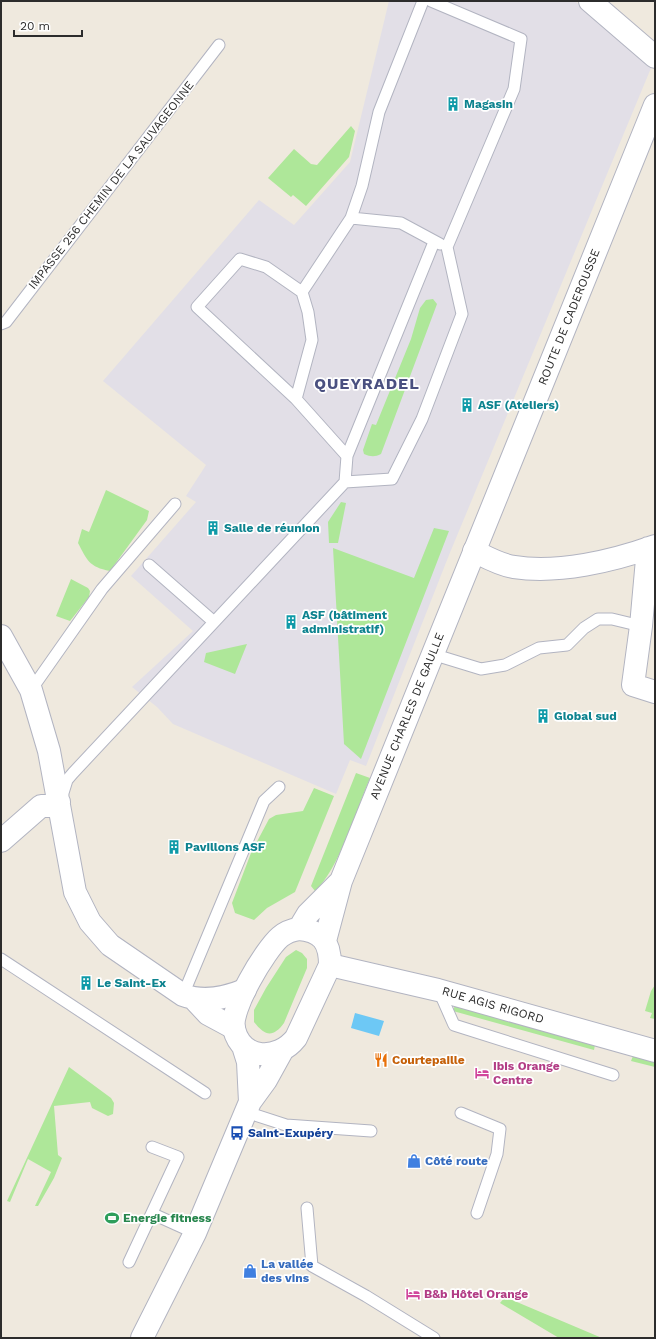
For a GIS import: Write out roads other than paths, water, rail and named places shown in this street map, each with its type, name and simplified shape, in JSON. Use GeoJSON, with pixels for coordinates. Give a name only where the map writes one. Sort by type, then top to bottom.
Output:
{"type":"FeatureCollection","features":[{"type":"Feature","properties":{"kind":"main road"},"geometry":{"type":"LineString","coordinates":[[590,1],[655,57]]}},
{"type":"Feature","properties":{"kind":"main road","name":"ROUTE DE CADEROUSSE"},"geometry":{"type":"LineString","coordinates":[[474,551],[655,105]]}},
{"type":"Feature","properties":{"kind":"main road"},"geometry":{"type":"LineString","coordinates":[[474,551],[513,567],[552,568],[583,565],[652,547],[633,685],[655,692]]}},
{"type":"Feature","properties":{"kind":"main road","name":"AVENUE CHARLES DE GAULLE"},"geometry":{"type":"LineString","coordinates":[[330,965],[330,954],[325,941],[341,881],[474,551]]}},
{"type":"Feature","properties":{"kind":"main road"},"geometry":{"type":"LineString","coordinates":[[1,636],[31,690],[49,751],[76,892],[90,922],[110,945],[189,997],[208,1014],[261,1055],[272,1055],[290,1046],[296,1038],[330,965]]}},
{"type":"Feature","properties":{"kind":"main road"},"geometry":{"type":"LineString","coordinates":[[1,841],[41,806],[52,806],[59,802]]}},
{"type":"Feature","properties":{"kind":"main road","name":"AVENUE CHARLES DE GAULLE"},"geometry":{"type":"LineString","coordinates":[[299,929],[308,914],[341,881]]}},
{"type":"Feature","properties":{"kind":"main road"},"geometry":{"type":"LineString","coordinates":[[248,1107],[248,1062],[239,1037],[235,1009],[264,957],[279,938],[288,931],[299,929],[314,932],[325,941]]}},
{"type":"Feature","properties":{"kind":"main road","name":"RUE AGIS RIGORD"},"geometry":{"type":"LineString","coordinates":[[330,965],[438,990],[655,1051]]}},
{"type":"Feature","properties":{"kind":"main road"},"geometry":{"type":"LineString","coordinates":[[189,997],[226,997],[245,990]]}},
{"type":"Feature","properties":{"kind":"main road"},"geometry":{"type":"LineString","coordinates":[[142,1338],[195,1233],[248,1107],[266,1080],[282,1051]]}},
{"type":"Feature","properties":{"kind":"lane"},"geometry":{"type":"LineString","coordinates":[[302,292],[351,218],[362,186],[380,112],[423,1]]}},
{"type":"Feature","properties":{"kind":"lane"},"geometry":{"type":"LineString","coordinates":[[345,482],[392,479],[422,419],[462,314],[447,247],[514,89],[521,39],[431,1]]}},
{"type":"Feature","properties":{"kind":"lane","name":"IMPASSE 256 CHEMIN DE LA SAUVAGEONNE"},"geometry":{"type":"LineString","coordinates":[[1,324],[6,322],[219,45]]}},
{"type":"Feature","properties":{"kind":"lane"},"geometry":{"type":"LineString","coordinates":[[351,218],[401,223],[434,242],[447,247]]}},
{"type":"Feature","properties":{"kind":"lane"},"geometry":{"type":"LineString","coordinates":[[59,802],[67,780],[73,772],[345,482],[347,456],[434,242]]}},
{"type":"Feature","properties":{"kind":"lane"},"geometry":{"type":"LineString","coordinates":[[296,398],[312,340],[308,312],[302,292],[266,267],[240,259],[197,307],[296,398],[347,456]]}},
{"type":"Feature","properties":{"kind":"lane"},"geometry":{"type":"LineString","coordinates":[[31,690],[102,589],[175,504]]}},
{"type":"Feature","properties":{"kind":"lane"},"geometry":{"type":"LineString","coordinates":[[149,565],[214,622]]}},
{"type":"Feature","properties":{"kind":"lane"},"geometry":{"type":"LineString","coordinates":[[432,654],[481,669],[505,665],[539,648],[567,645],[584,628],[598,619],[612,619],[641,626]]}},
{"type":"Feature","properties":{"kind":"lane"},"geometry":{"type":"LineString","coordinates":[[189,997],[264,800],[279,787]]}},
{"type":"Feature","properties":{"kind":"lane"},"geometry":{"type":"LineString","coordinates":[[1,959],[205,1093]]}},
{"type":"Feature","properties":{"kind":"lane"},"geometry":{"type":"LineString","coordinates":[[438,990],[454,1025],[613,1075]]}},
{"type":"Feature","properties":{"kind":"lane"},"geometry":{"type":"LineString","coordinates":[[248,1107],[286,1125],[371,1131]]}},
{"type":"Feature","properties":{"kind":"lane"},"geometry":{"type":"LineString","coordinates":[[461,1113],[500,1129],[497,1154],[477,1213]]}},
{"type":"Feature","properties":{"kind":"lane"},"geometry":{"type":"LineString","coordinates":[[129,1262],[153,1214],[178,1157],[152,1147]]}},
{"type":"Feature","properties":{"kind":"lane"},"geometry":{"type":"LineString","coordinates":[[307,1208],[312,1266],[366,1296],[434,1338]]}},
{"type":"Feature","properties":{"kind":"lane"},"geometry":{"type":"LineString","coordinates":[[153,1214],[195,1233]]}},
{"type":"Feature","properties":{"kind":"water"},"geometry":{"type":"Polygon","coordinates":[[[355,1013],[384,1021],[379,1036],[351,1028],[355,1013]]]}},
{"type":"Feature","properties":{"kind":"place","name":"Magasin"},"geometry":{"type":"Point","coordinates":[453,104]}},
{"type":"Feature","properties":{"kind":"place","name":"ASF (Ateliers)"},"geometry":{"type":"Point","coordinates":[467,405]}},
{"type":"Feature","properties":{"kind":"place","name":"Salle de réunion"},"geometry":{"type":"Point","coordinates":[213,528]}},
{"type":"Feature","properties":{"kind":"place","name":"ASF (bâtiment administratif)"},"geometry":{"type":"Point","coordinates":[291,622]}},
{"type":"Feature","properties":{"kind":"place","name":"Global sud"},"geometry":{"type":"Point","coordinates":[543,716]}},
{"type":"Feature","properties":{"kind":"place","name":"Pavillons ASF"},"geometry":{"type":"Point","coordinates":[174,847]}},
{"type":"Feature","properties":{"kind":"place","name":"Le Saint-Ex"},"geometry":{"type":"Point","coordinates":[86,983]}},
{"type":"Feature","properties":{"kind":"place","name":"Courtepaille"},"geometry":{"type":"Point","coordinates":[381,1060]}},
{"type":"Feature","properties":{"kind":"place","name":"Ibis Orange Centre"},"geometry":{"type":"Point","coordinates":[482,1073]}},
{"type":"Feature","properties":{"kind":"place","name":"Saint-Exupéry"},"geometry":{"type":"Point","coordinates":[237,1133]}},
{"type":"Feature","properties":{"kind":"place","name":"Côté route"},"geometry":{"type":"Point","coordinates":[414,1161]}},
{"type":"Feature","properties":{"kind":"place","name":"Energie fitness"},"geometry":{"type":"Point","coordinates":[112,1218]}},
{"type":"Feature","properties":{"kind":"place","name":"La vallée des vins"},"geometry":{"type":"Point","coordinates":[250,1271]}},
{"type":"Feature","properties":{"kind":"place","name":"B&b Hôtel Orange"},"geometry":{"type":"Point","coordinates":[413,1294]}},
{"type":"Feature","properties":{"kind":"district","name":"QUEYRADEL"},"geometry":{"type":"Point","coordinates":[367,383]}}]}
